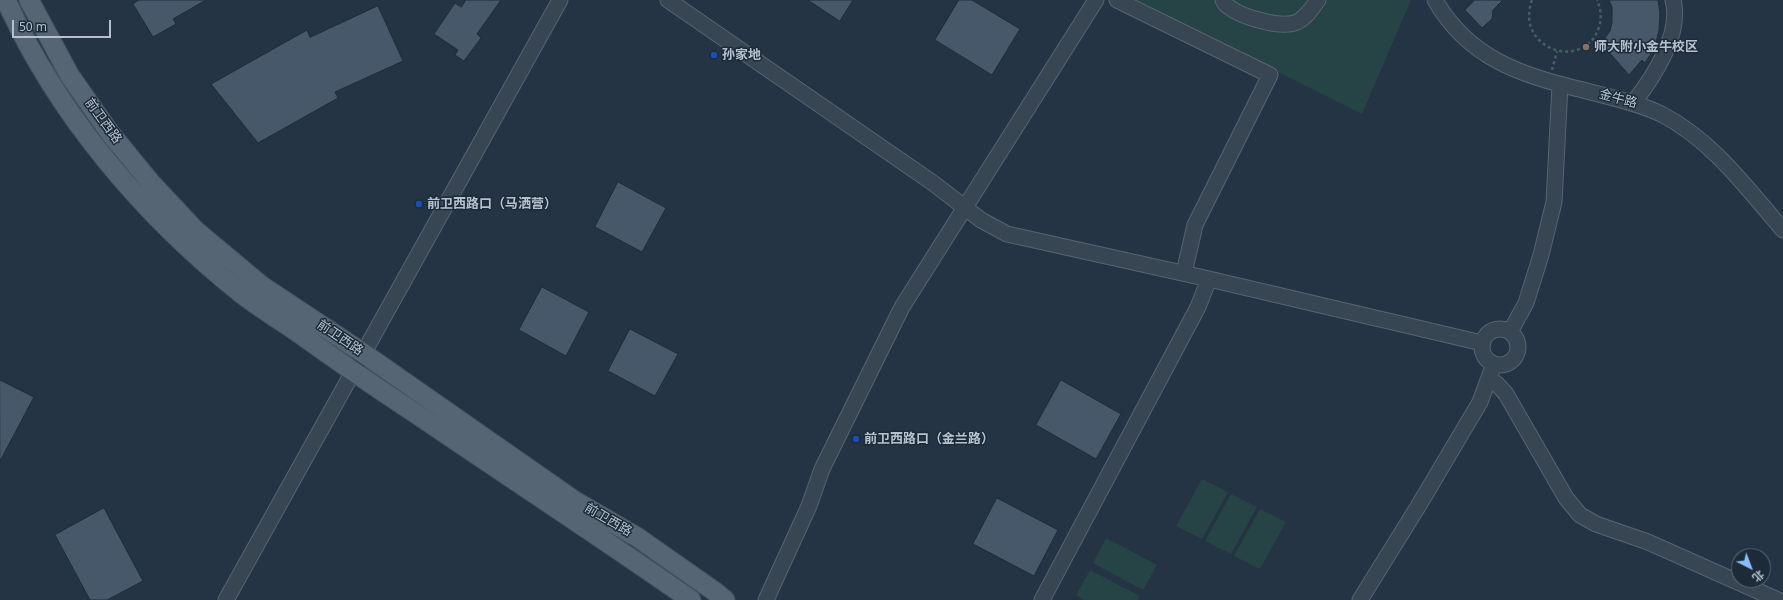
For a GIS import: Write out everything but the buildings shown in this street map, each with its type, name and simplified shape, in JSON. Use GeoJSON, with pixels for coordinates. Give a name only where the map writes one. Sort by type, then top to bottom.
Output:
{"type":"FeatureCollection","features":[{"type":"Feature","properties":{"kind":"main road","name":"前卫西路"},"geometry":{"type":"LineString","coordinates":[[6,0],[17,26],[49,81],[102,157],[140,199],[189,248],[243,294],[353,372],[691,600]]}},
{"type":"Feature","properties":{"kind":"main road","name":"前卫西路"},"geometry":{"type":"LineString","coordinates":[[29,0],[70,76],[110,133],[161,194],[195,230],[262,286],[363,353],[575,501],[637,537],[725,600]]}},
{"type":"Feature","properties":{"kind":"street"},"geometry":{"type":"LineString","coordinates":[[226,600],[560,0]]}},
{"type":"Feature","properties":{"kind":"street"},"geometry":{"type":"LineString","coordinates":[[668,0],[933,183],[981,220],[1007,234],[1184,273],[1482,344]]}},
{"type":"Feature","properties":{"kind":"street"},"geometry":{"type":"LineString","coordinates":[[766,600],[809,506],[822,469],[902,307],[1096,0]]}},
{"type":"Feature","properties":{"kind":"street"},"geometry":{"type":"LineString","coordinates":[[1118,0],[1270,74],[1195,225],[1184,273]]}},
{"type":"Feature","properties":{"kind":"street"},"geometry":{"type":"LineString","coordinates":[[1223,0],[1229,7],[1250,17],[1282,25],[1296,22],[1308,14],[1318,0]]}},
{"type":"Feature","properties":{"kind":"street","name":"金牛路"},"geometry":{"type":"LineString","coordinates":[[1435,0],[1455,28],[1474,47],[1494,60],[1521,74],[1634,102],[1661,114],[1688,130],[1712,149],[1783,230]]}},
{"type":"Feature","properties":{"kind":"street"},"geometry":{"type":"LineString","coordinates":[[1634,102],[1645,88],[1665,51],[1673,32],[1676,10],[1673,0]]}},
{"type":"Feature","properties":{"kind":"street"},"geometry":{"type":"LineString","coordinates":[[1510,332],[1526,303],[1541,255],[1554,202],[1555,83]]}},
{"type":"Feature","properties":{"kind":"street"},"geometry":{"type":"LineString","coordinates":[[1042,600],[1198,307],[1209,279]]}},
{"type":"Feature","properties":{"kind":"street"},"geometry":{"type":"LineString","coordinates":[[1360,600],[1480,402],[1492,371],[1509,362],[1516,355],[1517,345],[1513,336],[1510,332],[1500,329],[1490,332],[1484,339],[1482,344],[1483,354],[1489,362],[1492,371],[1498,384],[1506,394],[1566,498],[1580,515],[1596,524],[1648,542],[1778,600]]}},
{"type":"Feature","properties":{"kind":"path"},"geometry":{"type":"LineString","coordinates":[[1532,0],[1529,18],[1534,34],[1546,46],[1557,51],[1571,51],[1579,48],[1593,38],[1600,22],[1601,14],[1597,0]]}},
{"type":"Feature","properties":{"kind":"path"},"geometry":{"type":"LineString","coordinates":[[1555,83],[1557,51]]}},
{"type":"Feature","properties":{"kind":"green space"},"geometry":{"type":"Polygon","coordinates":[[[1134,0],[1411,0],[1362,114],[1134,0]]]}},
{"type":"Feature","properties":{"kind":"green space"},"geometry":{"type":"Polygon","coordinates":[[[1202,479],[1228,492],[1202,539],[1176,526],[1202,479]]]}},
{"type":"Feature","properties":{"kind":"green space"},"geometry":{"type":"Polygon","coordinates":[[[1231,494],[1257,507],[1231,554],[1205,541],[1231,494]]]}},
{"type":"Feature","properties":{"kind":"green space"},"geometry":{"type":"Polygon","coordinates":[[[1260,509],[1286,522],[1260,569],[1234,556],[1260,509]]]}},
{"type":"Feature","properties":{"kind":"green space"},"geometry":{"type":"Polygon","coordinates":[[[1106,538],[1157,565],[1143,590],[1093,563],[1106,538]]]}},
{"type":"Feature","properties":{"kind":"green space"},"geometry":{"type":"Polygon","coordinates":[[[1090,570],[1140,596],[1138,600],[1084,600],[1076,595],[1090,570]]]}},
{"type":"Feature","properties":{"kind":"place","name":"师大附小金牛校区"},"geometry":{"type":"Point","coordinates":[1586,47]}},
{"type":"Feature","properties":{"kind":"place","name":"孙家地"},"geometry":{"type":"Point","coordinates":[714,55]}},
{"type":"Feature","properties":{"kind":"place","name":"前卫西路口（马洒营）"},"geometry":{"type":"Point","coordinates":[419,204]}},
{"type":"Feature","properties":{"kind":"place","name":"前卫西路口（金兰路）"},"geometry":{"type":"Point","coordinates":[856,439]}}]}
